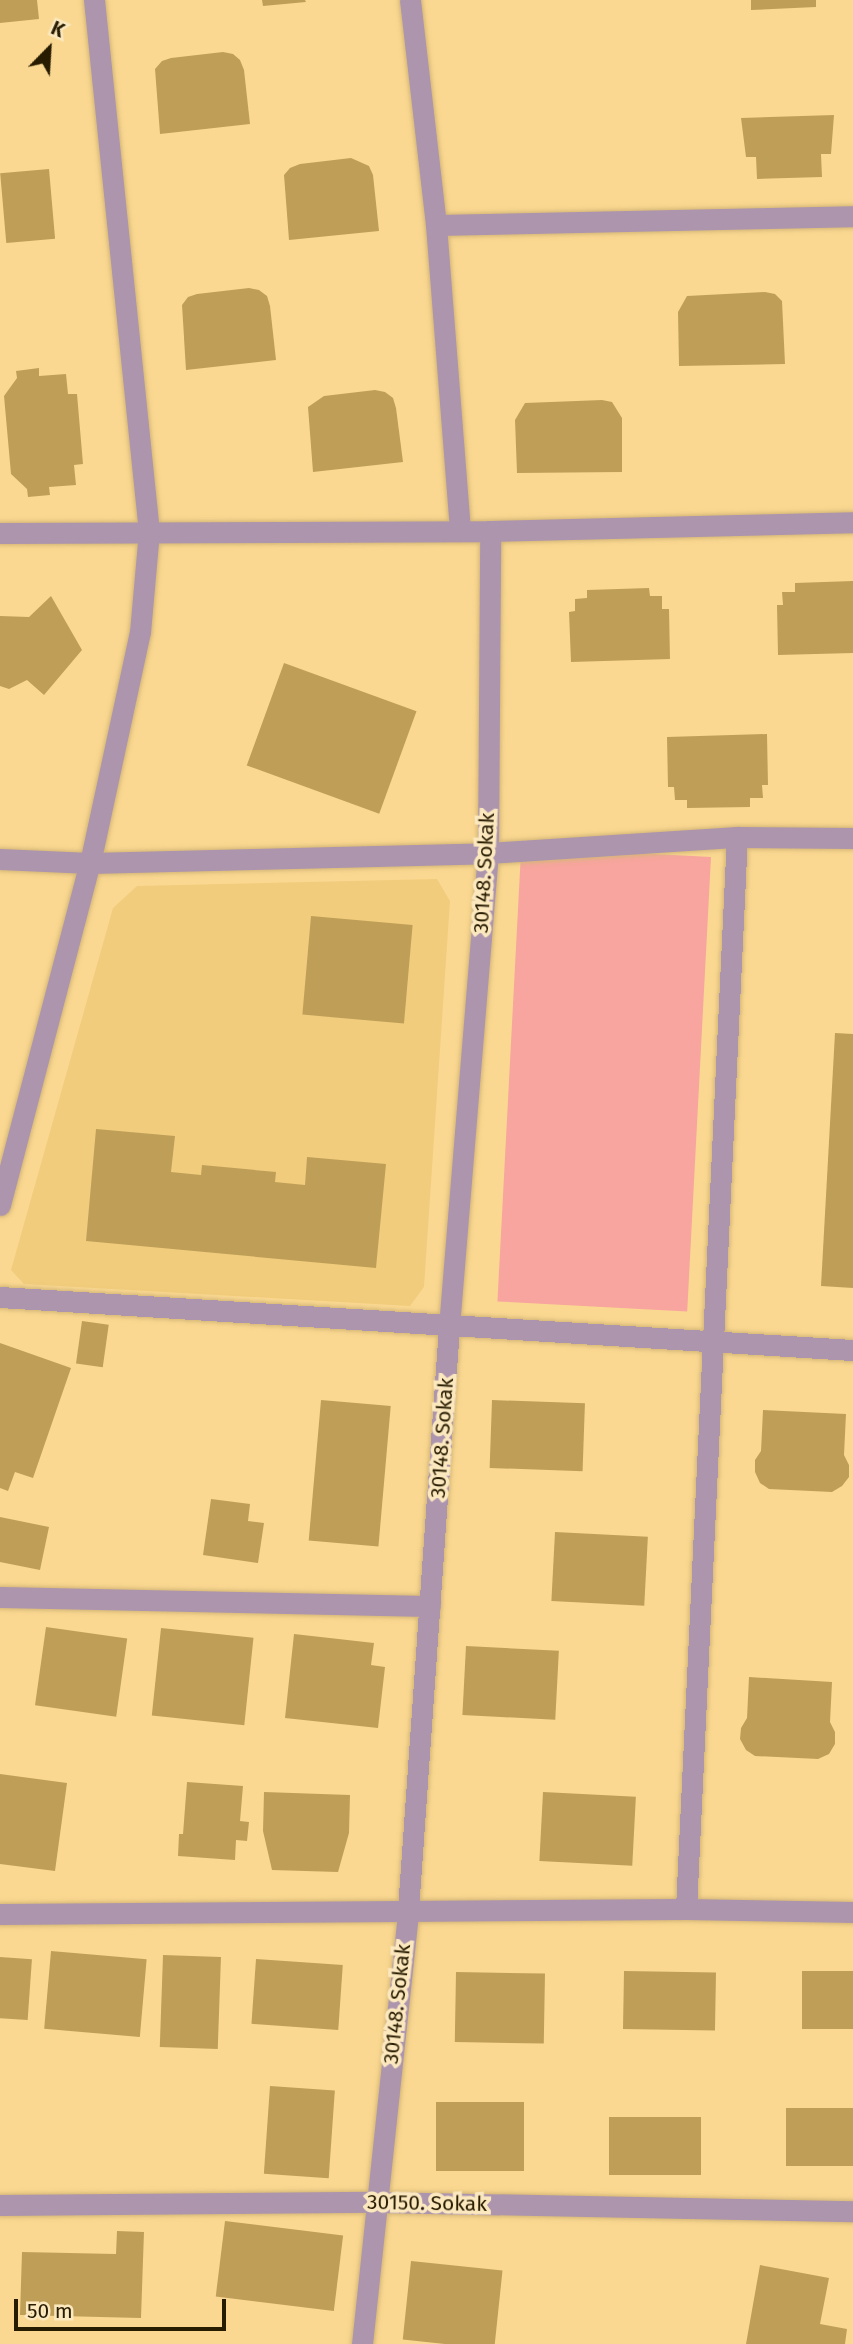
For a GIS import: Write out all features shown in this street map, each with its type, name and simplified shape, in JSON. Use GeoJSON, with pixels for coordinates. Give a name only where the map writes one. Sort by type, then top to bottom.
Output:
{"type":"FeatureCollection","features":[{"type":"Feature","properties":{"kind":"street"},"geometry":{"type":"LineString","coordinates":[[0,1205],[90,863],[140,632],[149,532],[94,0]]}},
{"type":"Feature","properties":{"kind":"street"},"geometry":{"type":"LineString","coordinates":[[410,0],[436,225],[460,530]]}},
{"type":"Feature","properties":{"kind":"street"},"geometry":{"type":"LineString","coordinates":[[436,225],[853,216]]}},
{"type":"Feature","properties":{"kind":"street"},"geometry":{"type":"LineString","coordinates":[[0,533],[490,531],[853,522]]}},
{"type":"Feature","properties":{"kind":"street","name":"30148. Sokak"},"geometry":{"type":"LineString","coordinates":[[362,2344],[408,1910],[449,1327],[488,853],[490,531]]}},
{"type":"Feature","properties":{"kind":"street"},"geometry":{"type":"LineString","coordinates":[[686,1909],[737,837]]}},
{"type":"Feature","properties":{"kind":"street"},"geometry":{"type":"LineString","coordinates":[[0,859],[90,863],[488,853],[737,837],[853,838]]}},
{"type":"Feature","properties":{"kind":"street"},"geometry":{"type":"LineString","coordinates":[[0,1297],[853,1350]]}},
{"type":"Feature","properties":{"kind":"street"},"geometry":{"type":"LineString","coordinates":[[0,1597],[430,1606]]}},
{"type":"Feature","properties":{"kind":"street"},"geometry":{"type":"LineString","coordinates":[[0,1914],[686,1909],[853,1912]]}},
{"type":"Feature","properties":{"kind":"street","name":"30150. Sokak"},"geometry":{"type":"LineString","coordinates":[[0,2206],[375,2202],[853,2211]]}},
{"type":"Feature","properties":{"kind":"shaded area"},"geometry":{"type":"Polygon","coordinates":[[[521,847],[711,857],[687,1311],[497,1301],[521,847]]]}},
{"type":"Feature","properties":{"kind":"shaded area"},"geometry":{"type":"Polygon","coordinates":[[[437,879],[450,901],[424,1287],[410,1306],[24,1284],[11,1270],[113,908],[137,886],[437,879]]]}},
{"type":"Feature","properties":{"kind":"building"},"geometry":{"type":"Polygon","coordinates":[[[0,0],[37,0],[39,19],[0,23],[0,0]]]}},
{"type":"Feature","properties":{"kind":"building"},"geometry":{"type":"Polygon","coordinates":[[[262,0],[305,0],[306,2],[263,6],[262,0]]]}},
{"type":"Feature","properties":{"kind":"building"},"geometry":{"type":"Polygon","coordinates":[[[751,0],[816,0],[816,7],[751,10],[751,0]]]}},
{"type":"Feature","properties":{"kind":"building"},"geometry":{"type":"Polygon","coordinates":[[[223,52],[233,54],[240,60],[244,70],[250,124],[160,134],[155,69],[162,61],[171,58],[223,52]]]}},
{"type":"Feature","properties":{"kind":"building"},"geometry":{"type":"Polygon","coordinates":[[[834,115],[831,154],[821,154],[822,177],[757,179],[756,157],[746,157],[741,118],[834,115]]]}},
{"type":"Feature","properties":{"kind":"building"},"geometry":{"type":"Polygon","coordinates":[[[351,158],[369,166],[373,175],[379,231],[289,240],[284,175],[290,168],[300,164],[351,158]]]}},
{"type":"Feature","properties":{"kind":"building"},"geometry":{"type":"Polygon","coordinates":[[[49,169],[55,239],[6,243],[0,173],[49,169]]]}},
{"type":"Feature","properties":{"kind":"building"},"geometry":{"type":"Polygon","coordinates":[[[249,288],[259,290],[267,296],[276,360],[186,370],[182,305],[188,297],[249,288]]]}},
{"type":"Feature","properties":{"kind":"building"},"geometry":{"type":"Polygon","coordinates":[[[765,292],[775,294],[782,301],[785,364],[679,366],[678,312],[687,296],[765,292]]]}},
{"type":"Feature","properties":{"kind":"building"},"geometry":{"type":"Polygon","coordinates":[[[39,368],[39,376],[66,374],[68,394],[77,394],[83,464],[74,465],[76,485],[49,487],[50,495],[28,497],[27,489],[11,474],[4,396],[17,378],[16,371],[39,368]]]}},
{"type":"Feature","properties":{"kind":"building"},"geometry":{"type":"Polygon","coordinates":[[[375,390],[385,392],[393,398],[403,462],[313,472],[308,407],[324,396],[375,390]]]}},
{"type":"Feature","properties":{"kind":"building"},"geometry":{"type":"Polygon","coordinates":[[[602,400],[612,402],[622,418],[622,472],[517,473],[515,420],[525,403],[602,400]]]}},
{"type":"Feature","properties":{"kind":"building"},"geometry":{"type":"Polygon","coordinates":[[[853,581],[853,653],[778,655],[777,605],[783,605],[782,592],[795,592],[795,583],[853,581]]]}},
{"type":"Feature","properties":{"kind":"building"},"geometry":{"type":"Polygon","coordinates":[[[649,588],[650,596],[662,596],[662,609],[669,609],[670,659],[571,662],[569,612],[575,611],[575,599],[587,598],[587,590],[649,588]]]}},
{"type":"Feature","properties":{"kind":"building"},"geometry":{"type":"Polygon","coordinates":[[[51,596],[82,650],[44,695],[27,680],[9,689],[0,686],[0,616],[29,617],[51,596]]]}},
{"type":"Feature","properties":{"kind":"building"},"geometry":{"type":"Polygon","coordinates":[[[284,663],[416,711],[379,814],[247,765],[284,663]]]}},
{"type":"Feature","properties":{"kind":"building"},"geometry":{"type":"Polygon","coordinates":[[[767,734],[768,785],[762,785],[763,798],[750,798],[750,807],[687,808],[687,800],[675,800],[674,787],[668,787],[667,737],[767,734]]]}},
{"type":"Feature","properties":{"kind":"building"},"geometry":{"type":"Polygon","coordinates":[[[311,916],[413,925],[404,1024],[302,1015],[311,916]]]}},
{"type":"Feature","properties":{"kind":"building"},"geometry":{"type":"Polygon","coordinates":[[[835,1033],[853,1034],[853,1288],[821,1286],[835,1033]]]}},
{"type":"Feature","properties":{"kind":"building"},"geometry":{"type":"Polygon","coordinates":[[[96,1129],[175,1136],[171,1172],[201,1175],[202,1165],[276,1172],[275,1182],[305,1185],[307,1157],[386,1164],[376,1268],[86,1241],[96,1129]]]}},
{"type":"Feature","properties":{"kind":"building"},"geometry":{"type":"Polygon","coordinates":[[[82,1321],[109,1325],[103,1367],[76,1364],[82,1321]]]}},
{"type":"Feature","properties":{"kind":"building"},"geometry":{"type":"Polygon","coordinates":[[[0,1343],[71,1368],[33,1478],[15,1472],[8,1491],[0,1488],[0,1343]]]}},
{"type":"Feature","properties":{"kind":"building"},"geometry":{"type":"Polygon","coordinates":[[[321,1400],[391,1406],[378,1547],[309,1540],[321,1400]]]}},
{"type":"Feature","properties":{"kind":"building"},"geometry":{"type":"Polygon","coordinates":[[[492,1400],[585,1403],[583,1471],[490,1468],[492,1400]]]}},
{"type":"Feature","properties":{"kind":"building"},"geometry":{"type":"Polygon","coordinates":[[[763,1410],[846,1414],[844,1455],[849,1465],[849,1477],[842,1486],[832,1492],[769,1489],[760,1483],[755,1472],[755,1460],[761,1451],[763,1410]]]}},
{"type":"Feature","properties":{"kind":"building"},"geometry":{"type":"Polygon","coordinates":[[[211,1499],[250,1504],[248,1521],[264,1523],[258,1563],[203,1555],[211,1499]]]}},
{"type":"Feature","properties":{"kind":"building"},"geometry":{"type":"Polygon","coordinates":[[[0,1517],[49,1527],[40,1570],[0,1562],[0,1517]]]}},
{"type":"Feature","properties":{"kind":"building"},"geometry":{"type":"Polygon","coordinates":[[[555,1532],[648,1537],[644,1606],[551,1601],[555,1532]]]}},
{"type":"Feature","properties":{"kind":"building"},"geometry":{"type":"Polygon","coordinates":[[[46,1627],[127,1638],[116,1717],[35,1705],[46,1627]]]}},
{"type":"Feature","properties":{"kind":"building"},"geometry":{"type":"Polygon","coordinates":[[[161,1628],[253,1638],[244,1725],[152,1716],[161,1628]]]}},
{"type":"Feature","properties":{"kind":"building"},"geometry":{"type":"Polygon","coordinates":[[[294,1634],[374,1643],[371,1665],[385,1667],[378,1728],[285,1718],[294,1634]]]}},
{"type":"Feature","properties":{"kind":"building"},"geometry":{"type":"Polygon","coordinates":[[[466,1646],[559,1651],[555,1720],[462,1715],[466,1646]]]}},
{"type":"Feature","properties":{"kind":"building"},"geometry":{"type":"Polygon","coordinates":[[[749,1677],[832,1682],[830,1722],[835,1732],[835,1744],[829,1754],[818,1759],[755,1756],[746,1750],[740,1739],[741,1728],[747,1718],[749,1677]]]}},
{"type":"Feature","properties":{"kind":"building"},"geometry":{"type":"Polygon","coordinates":[[[0,1774],[67,1783],[55,1871],[0,1864],[0,1774]]]}},
{"type":"Feature","properties":{"kind":"building"},"geometry":{"type":"Polygon","coordinates":[[[187,1782],[243,1786],[240,1821],[249,1822],[247,1841],[236,1840],[235,1860],[178,1856],[179,1834],[183,1834],[187,1782]]]}},
{"type":"Feature","properties":{"kind":"building"},"geometry":{"type":"Polygon","coordinates":[[[264,1792],[350,1795],[349,1833],[338,1872],[272,1870],[263,1831],[264,1792]]]}},
{"type":"Feature","properties":{"kind":"building"},"geometry":{"type":"Polygon","coordinates":[[[543,1792],[636,1797],[632,1866],[539,1861],[543,1792]]]}},
{"type":"Feature","properties":{"kind":"building"},"geometry":{"type":"Polygon","coordinates":[[[51,1951],[147,1959],[140,2037],[44,2029],[51,1951]]]}},
{"type":"Feature","properties":{"kind":"building"},"geometry":{"type":"Polygon","coordinates":[[[163,1955],[221,1957],[218,2049],[160,2047],[163,1955]]]}},
{"type":"Feature","properties":{"kind":"building"},"geometry":{"type":"Polygon","coordinates":[[[0,1957],[32,1959],[28,2020],[0,2018],[0,1957]]]}},
{"type":"Feature","properties":{"kind":"building"},"geometry":{"type":"Polygon","coordinates":[[[256,1959],[343,1965],[338,2030],[251,2024],[256,1959]]]}},
{"type":"Feature","properties":{"kind":"building"},"geometry":{"type":"Polygon","coordinates":[[[624,1971],[716,1973],[715,2031],[623,2029],[624,1971]]]}},
{"type":"Feature","properties":{"kind":"building"},"geometry":{"type":"Polygon","coordinates":[[[802,1971],[853,1971],[853,2029],[802,2029],[802,1971]]]}},
{"type":"Feature","properties":{"kind":"building"},"geometry":{"type":"Polygon","coordinates":[[[456,1972],[545,1974],[544,2044],[455,2042],[456,1972]]]}},
{"type":"Feature","properties":{"kind":"building"},"geometry":{"type":"Polygon","coordinates":[[[270,2086],[335,2091],[329,2178],[264,2174],[270,2086]]]}},
{"type":"Feature","properties":{"kind":"building"},"geometry":{"type":"Polygon","coordinates":[[[436,2102],[524,2102],[524,2171],[436,2171],[436,2102]]]}},
{"type":"Feature","properties":{"kind":"building"},"geometry":{"type":"Polygon","coordinates":[[[786,2108],[853,2108],[853,2166],[786,2166],[786,2108]]]}},
{"type":"Feature","properties":{"kind":"building"},"geometry":{"type":"Polygon","coordinates":[[[609,2117],[701,2117],[701,2175],[609,2175],[609,2117]]]}},
{"type":"Feature","properties":{"kind":"building"},"geometry":{"type":"Polygon","coordinates":[[[225,2221],[343,2236],[334,2311],[216,2296],[225,2221]]]}},
{"type":"Feature","properties":{"kind":"building"},"geometry":{"type":"Polygon","coordinates":[[[117,2231],[144,2232],[141,2318],[20,2315],[22,2252],[116,2254],[117,2231]]]}},
{"type":"Feature","properties":{"kind":"building"},"geometry":{"type":"Polygon","coordinates":[[[411,2261],[502,2271],[495,2344],[445,2344],[403,2340],[411,2261]]]}},
{"type":"Feature","properties":{"kind":"building"},"geometry":{"type":"Polygon","coordinates":[[[760,2265],[829,2278],[820,2324],[847,2329],[845,2344],[746,2344],[760,2265]]]}}]}
